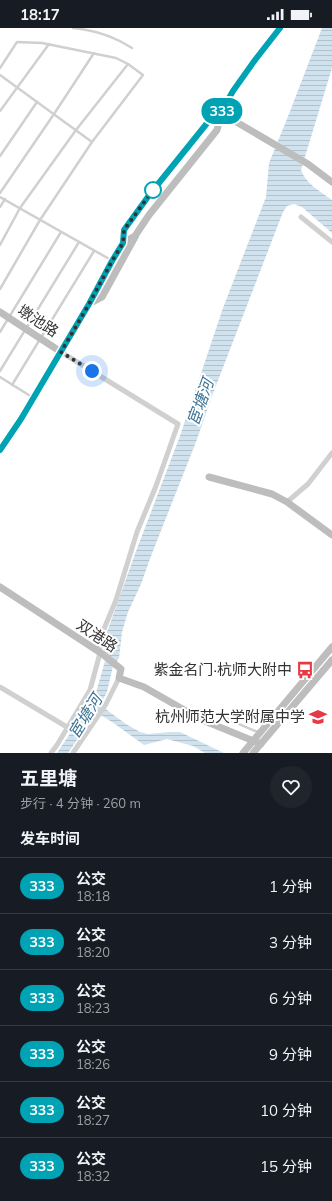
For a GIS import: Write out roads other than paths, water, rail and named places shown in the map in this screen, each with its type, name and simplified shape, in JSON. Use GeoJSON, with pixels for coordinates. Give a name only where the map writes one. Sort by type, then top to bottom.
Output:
{"type":"FeatureCollection","features":[{"type":"Feature","properties":{"kind":"street"},"geometry":{"type":"LineString","coordinates":[[89,304],[102,297],[135,236],[149,215],[217,130],[221,112],[233,91],[280,28]]}},
{"type":"Feature","properties":{"kind":"street"},"geometry":{"type":"LineString","coordinates":[[221,112],[308,164],[332,182]]}},
{"type":"Feature","properties":{"kind":"street"},"geometry":{"type":"LineString","coordinates":[[0,450],[34,399],[89,304],[123,243],[124,230],[138,210],[208,122],[221,112]]}},
{"type":"Feature","properties":{"kind":"street"},"geometry":{"type":"LineString","coordinates":[[301,217],[332,242]]}},
{"type":"Feature","properties":{"kind":"street"},"geometry":{"type":"LineString","coordinates":[[123,243],[135,236]]}},
{"type":"Feature","properties":{"kind":"street","name":"墩池路"},"geometry":{"type":"LineString","coordinates":[[0,312],[61,352]]}},
{"type":"Feature","properties":{"kind":"street"},"geometry":{"type":"LineString","coordinates":[[51,753],[90,690],[100,653],[99,645],[101,636],[116,600],[137,532],[156,486],[178,424],[61,352]]}},
{"type":"Feature","properties":{"kind":"street"},"geometry":{"type":"LineString","coordinates":[[287,502],[308,484],[332,453]]}},
{"type":"Feature","properties":{"kind":"street"},"geometry":{"type":"LineString","coordinates":[[209,477],[272,494],[287,502],[332,535]]}},
{"type":"Feature","properties":{"kind":"street","name":"双港路"},"geometry":{"type":"LineString","coordinates":[[0,587],[121,668],[119,678]]}},
{"type":"Feature","properties":{"kind":"street"},"geometry":{"type":"LineString","coordinates":[[244,753],[332,647]]}},
{"type":"Feature","properties":{"kind":"street"},"geometry":{"type":"LineString","coordinates":[[253,753],[332,660]]}},
{"type":"Feature","properties":{"kind":"street"},"geometry":{"type":"LineString","coordinates":[[73,753],[106,704],[119,678],[144,687],[188,712],[261,744]]}},
{"type":"Feature","properties":{"kind":"street"},"geometry":{"type":"LineString","coordinates":[[0,687],[67,727]]}},
{"type":"Feature","properties":{"kind":"lane"},"geometry":{"type":"LineString","coordinates":[[73,28],[104,35],[125,43],[132,48]]}},
{"type":"Feature","properties":{"kind":"lane"},"geometry":{"type":"LineString","coordinates":[[0,68],[18,42],[42,43],[116,58],[128,64],[143,75],[92,142],[40,220],[0,289]]}},
{"type":"Feature","properties":{"kind":"lane"},"geometry":{"type":"LineString","coordinates":[[0,111],[49,44]]}},
{"type":"Feature","properties":{"kind":"lane"},"geometry":{"type":"LineString","coordinates":[[0,193],[94,53]]}},
{"type":"Feature","properties":{"kind":"lane"},"geometry":{"type":"LineString","coordinates":[[0,245],[20,208],[76,130],[128,64]]}},
{"type":"Feature","properties":{"kind":"lane"},"geometry":{"type":"LineString","coordinates":[[0,75],[92,142]]}},
{"type":"Feature","properties":{"kind":"lane"},"geometry":{"type":"LineString","coordinates":[[0,156],[37,102]]}},
{"type":"Feature","properties":{"kind":"lane"},"geometry":{"type":"LineString","coordinates":[[0,197],[112,261]]}},
{"type":"Feature","properties":{"kind":"lane"},"geometry":{"type":"LineString","coordinates":[[0,207],[5,199]]}},
{"type":"Feature","properties":{"kind":"lane"},"geometry":{"type":"LineString","coordinates":[[0,332],[61,232]]}},
{"type":"Feature","properties":{"kind":"lane"},"geometry":{"type":"LineString","coordinates":[[0,371],[79,242]]}},
{"type":"Feature","properties":{"kind":"lane"},"geometry":{"type":"LineString","coordinates":[[12,385],[94,251]]}},
{"type":"Feature","properties":{"kind":"lane"},"geometry":{"type":"LineString","coordinates":[[0,378],[34,399]]}},
{"type":"Feature","properties":{"kind":"lane"},"geometry":{"type":"LineString","coordinates":[[205,720],[209,711],[260,733]]}},
{"type":"Feature","properties":{"kind":"water","name":"宦塘河"},"geometry":{"type":"Polygon","coordinates":[[[322,28],[332,28],[332,68],[301,170],[303,175],[310,183],[332,200],[332,233],[302,207],[294,204],[287,206],[283,212],[141,584],[128,612],[122,632],[119,658],[113,666],[107,692],[100,705],[126,724],[140,732],[148,734],[180,732],[224,753],[205,753],[193,746],[167,739],[144,745],[96,712],[68,753],[57,753],[95,696],[105,661],[104,652],[106,635],[180,436],[223,308],[266,197],[269,163],[322,28]]]}},
{"type":"Feature","properties":{"kind":"place","name":"紫金名门·杭师大附中"},"geometry":{"type":"Point","coordinates":[305,670]}},
{"type":"Feature","properties":{"kind":"place","name":"杭州师范大学附属中学"},"geometry":{"type":"Point","coordinates":[318,717]}}]}
